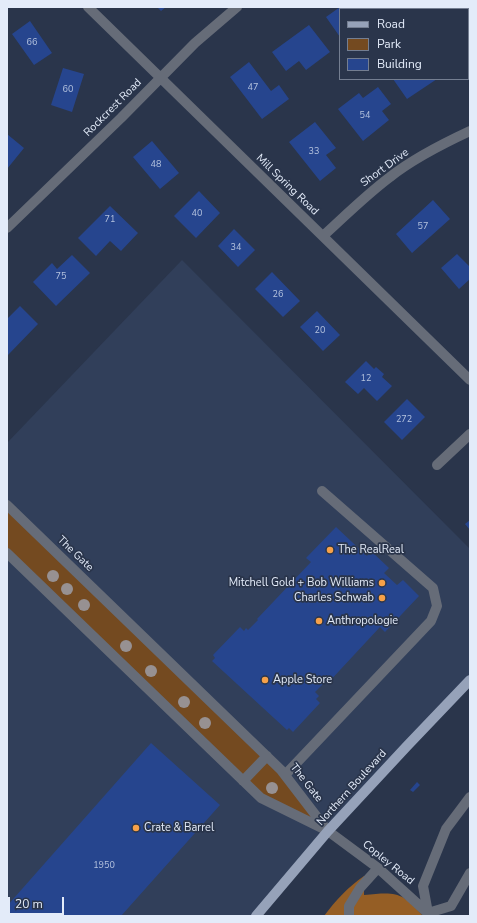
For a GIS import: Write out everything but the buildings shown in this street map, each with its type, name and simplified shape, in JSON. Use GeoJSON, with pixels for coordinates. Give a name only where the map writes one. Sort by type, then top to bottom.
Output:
{"type":"FeatureCollection","features":[{"type":"Feature","properties":{"kind":"main road","name":"Northern Boulevard"},"geometry":{"type":"LineString","coordinates":[[256,916],[328,831],[470,680]]}},
{"type":"Feature","properties":{"kind":"street","name":"Mill Spring Road"},"geometry":{"type":"LineString","coordinates":[[88,7],[470,380]]}},
{"type":"Feature","properties":{"kind":"street","name":"Rockcrest Road"},"geometry":{"type":"LineString","coordinates":[[7,228],[121,118],[195,43],[237,7]]}},
{"type":"Feature","properties":{"kind":"street","name":"Short Drive"},"geometry":{"type":"LineString","coordinates":[[323,236],[391,177],[436,148],[470,131]]}},
{"type":"Feature","properties":{"kind":"street"},"geometry":{"type":"LineString","coordinates":[[437,465],[470,434]]}},
{"type":"Feature","properties":{"kind":"street"},"geometry":{"type":"LineString","coordinates":[[285,775],[431,622],[437,606],[433,588],[322,491]]}},
{"type":"Feature","properties":{"kind":"street","name":"The Gate"},"geometry":{"type":"LineString","coordinates":[[7,505],[267,756],[285,775],[328,831]]}},
{"type":"Feature","properties":{"kind":"street"},"geometry":{"type":"LineString","coordinates":[[7,553],[261,798],[328,831]]}},
{"type":"Feature","properties":{"kind":"street"},"geometry":{"type":"LineString","coordinates":[[243,781],[267,756]]}},
{"type":"Feature","properties":{"kind":"street"},"geometry":{"type":"LineString","coordinates":[[470,797],[446,829],[423,886],[430,914],[451,906],[470,873]]}},
{"type":"Feature","properties":{"kind":"street","name":"Copley Road"},"geometry":{"type":"LineString","coordinates":[[328,831],[378,868],[430,914]]}},
{"type":"Feature","properties":{"kind":"street"},"geometry":{"type":"LineString","coordinates":[[349,916],[350,906],[360,888],[378,868]]}},
{"type":"Feature","properties":{"kind":"shaded area"},"geometry":{"type":"Polygon","coordinates":[[[182,260],[470,549],[470,680],[256,916],[7,916],[7,443],[182,260]]]}},
{"type":"Feature","properties":{"kind":"shaded area"},"geometry":{"type":"Polygon","coordinates":[[[364,876],[364,895],[397,895],[409,902],[423,916],[324,916],[342,894],[364,876]]]}},
{"type":"Feature","properties":{"kind":"green space"},"geometry":{"type":"Polygon","coordinates":[[[7,505],[283,772],[328,831],[261,798],[7,553],[7,505]]]}},
{"type":"Feature","properties":{"kind":"place","name":"The RealReal"},"geometry":{"type":"Point","coordinates":[330,550]}},
{"type":"Feature","properties":{"kind":"place","name":"Mitchell Gold + Bob Williams"},"geometry":{"type":"Point","coordinates":[382,583]}},
{"type":"Feature","properties":{"kind":"place","name":"Charles Schwab"},"geometry":{"type":"Point","coordinates":[382,598]}},
{"type":"Feature","properties":{"kind":"place","name":"Anthropologie"},"geometry":{"type":"Point","coordinates":[319,621]}},
{"type":"Feature","properties":{"kind":"place","name":"Apple Store"},"geometry":{"type":"Point","coordinates":[265,680]}},
{"type":"Feature","properties":{"kind":"place","name":"Crate & Barrel"},"geometry":{"type":"Point","coordinates":[136,828]}}]}
